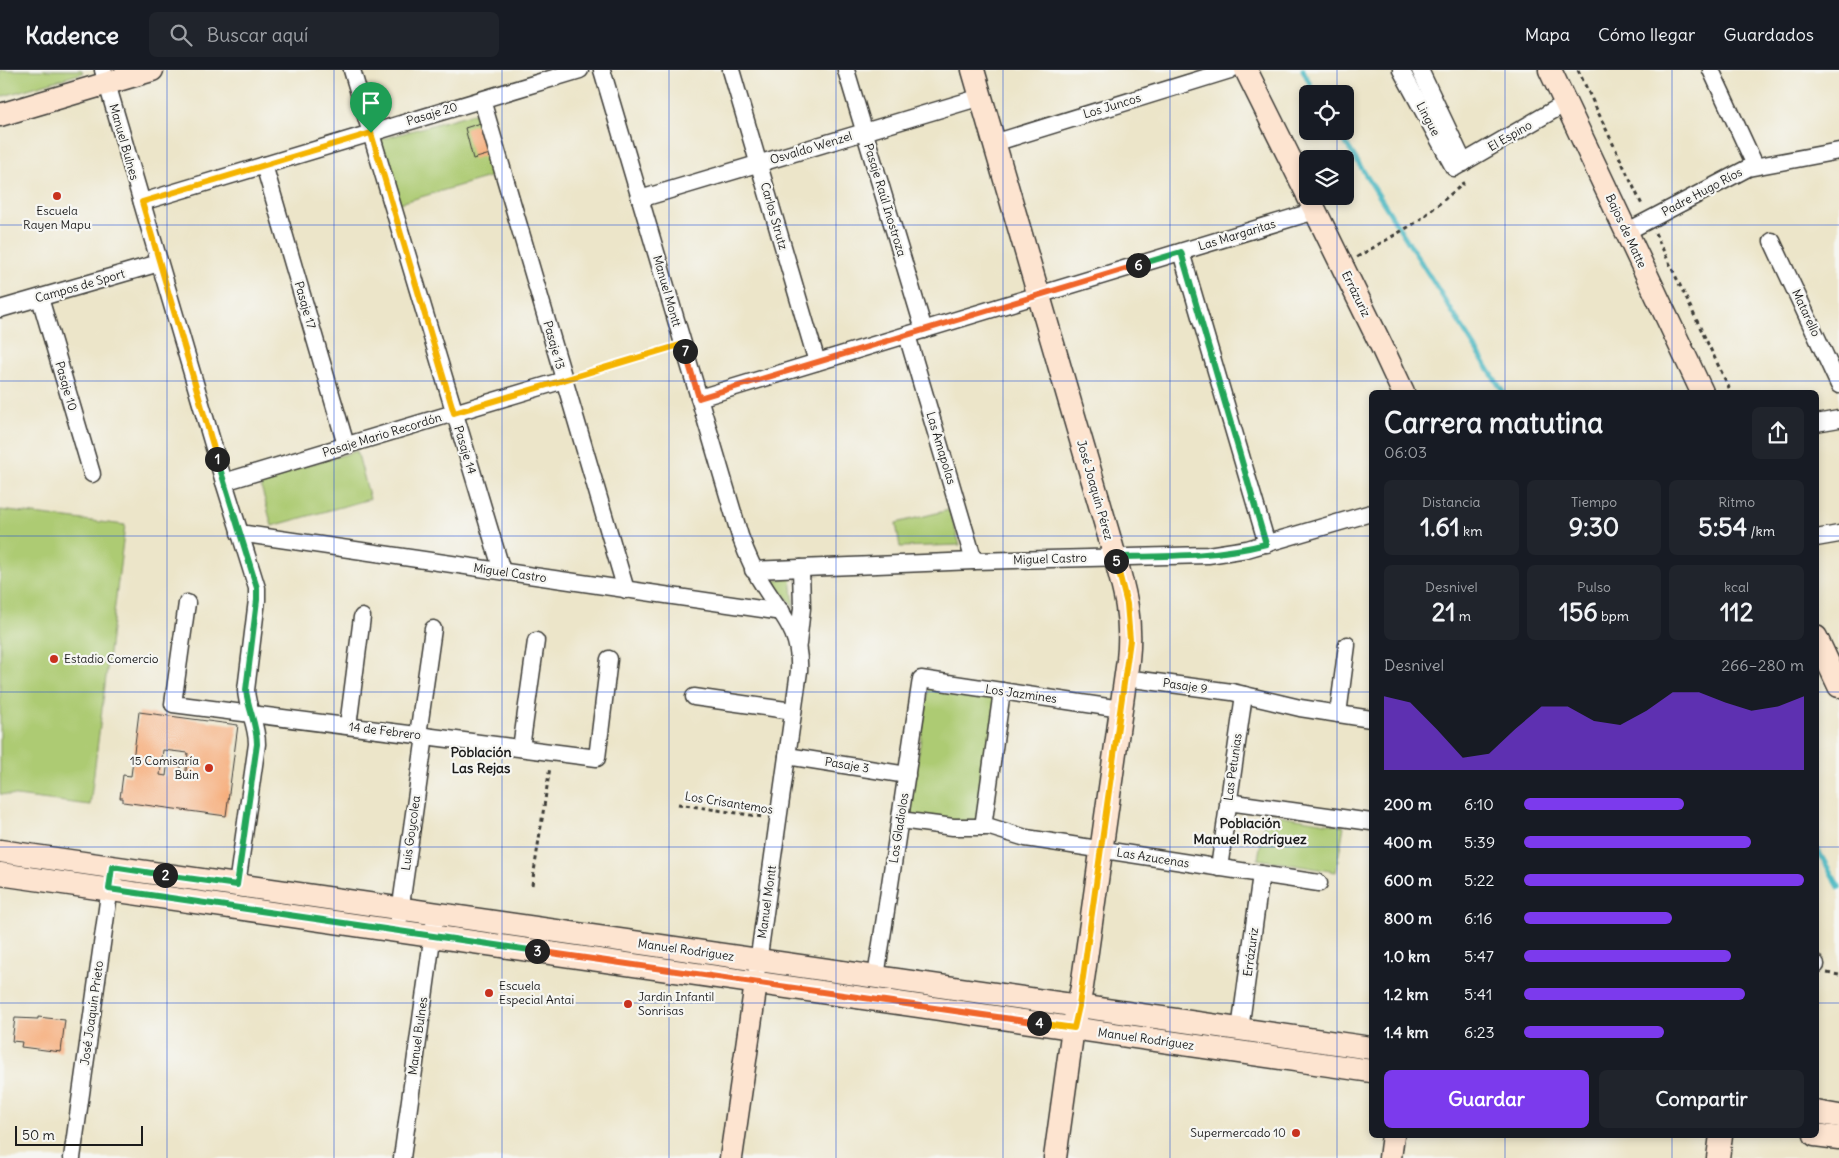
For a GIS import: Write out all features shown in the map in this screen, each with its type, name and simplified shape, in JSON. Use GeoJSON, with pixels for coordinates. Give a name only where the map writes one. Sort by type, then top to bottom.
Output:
{"type":"FeatureCollection","features":[{"type":"Feature","properties":{"kind":"main road"},"geometry":{"type":"LineString","coordinates":[[0,115],[105,77],[152,70]]}},
{"type":"Feature","properties":{"kind":"main road","name":"José Joaquín Pérez"},"geometry":{"type":"LineString","coordinates":[[973,70],[1115,557],[1130,619],[1130,640],[1102,850],[1055,1158]]}},
{"type":"Feature","properties":{"kind":"main road","name":"Errázuriz"},"geometry":{"type":"LineString","coordinates":[[1246,70],[1299,178]]}},
{"type":"Feature","properties":{"kind":"main road","name":"Bajos de Matte"},"geometry":{"type":"LineString","coordinates":[[1550,70],[1701,390]]}},
{"type":"Feature","properties":{"kind":"main road","name":"Errázuriz"},"geometry":{"type":"LineString","coordinates":[[1312,205],[1401,390]]}},
{"type":"Feature","properties":{"kind":"main road"},"geometry":{"type":"LineString","coordinates":[[1819,644],[1839,686]]}},
{"type":"Feature","properties":{"kind":"main road","name":"Manuel Rodríguez"},"geometry":{"type":"LineString","coordinates":[[0,851],[1369,1048]]}},
{"type":"Feature","properties":{"kind":"main road","name":"Manuel Rodríguez"},"geometry":{"type":"LineString","coordinates":[[0,874],[1369,1071]]}},
{"type":"Feature","properties":{"kind":"main road","name":"Manuel Montt"},"geometry":{"type":"LineString","coordinates":[[731,1158],[756,982]]}},
{"type":"Feature","properties":{"kind":"main road"},"geometry":{"type":"LineString","coordinates":[[1819,1113],[1839,1116]]}},
{"type":"Feature","properties":{"kind":"main road"},"geometry":{"type":"LineString","coordinates":[[1819,1136],[1839,1138]]}},
{"type":"Feature","properties":{"kind":"main road"},"geometry":{"type":"LineString","coordinates":[[1390,1158],[1393,1138]]}},
{"type":"Feature","properties":{"kind":"main road"},"geometry":{"type":"LineString","coordinates":[[1718,1158],[1721,1138]]}},
{"type":"Feature","properties":{"kind":"street","name":"Pasaje 14"},"geometry":{"type":"LineString","coordinates":[[352,70],[502,571]]}},
{"type":"Feature","properties":{"kind":"street","name":"Pasaje 20"},"geometry":{"type":"LineString","coordinates":[[142,202],[580,70]]}},
{"type":"Feature","properties":{"kind":"street","name":"Manuel Montt"},"geometry":{"type":"LineString","coordinates":[[602,70],[740,536],[753,570],[792,628],[798,646],[800,658],[756,982]]}},
{"type":"Feature","properties":{"kind":"street","name":"Carlos Strutz"},"geometry":{"type":"LineString","coordinates":[[731,70],[817,362]]}},
{"type":"Feature","properties":{"kind":"street","name":"Pasaje Raúl Inostroza"},"geometry":{"type":"LineString","coordinates":[[846,70],[924,330]]}},
{"type":"Feature","properties":{"kind":"street","name":"Los Juncos"},"geometry":{"type":"LineString","coordinates":[[994,143],[1230,70]]}},
{"type":"Feature","properties":{"kind":"street","name":"Lingue"},"geometry":{"type":"LineString","coordinates":[[1401,70],[1459,166]]}},
{"type":"Feature","properties":{"kind":"street","name":"Lingue"},"geometry":{"type":"LineString","coordinates":[[1420,70],[1459,166]]}},
{"type":"Feature","properties":{"kind":"street"},"geometry":{"type":"LineString","coordinates":[[1711,70],[1755,165]]}},
{"type":"Feature","properties":{"kind":"street","name":"Manuel Bulnes"},"geometry":{"type":"LineString","coordinates":[[105,77],[239,533],[254,576],[257,594],[246,690],[256,728],[257,744],[237,885]]}},
{"type":"Feature","properties":{"kind":"street","name":"Osvaldo Wenzel"},"geometry":{"type":"LineString","coordinates":[[640,199],[981,97]]}},
{"type":"Feature","properties":{"kind":"street","name":"Pasaje 13"},"geometry":{"type":"LineString","coordinates":[[482,100],[626,590]]}},
{"type":"Feature","properties":{"kind":"street","name":"El Espino"},"geometry":{"type":"LineString","coordinates":[[1459,166],[1566,104]]}},
{"type":"Feature","properties":{"kind":"street","name":"Padre Hugo Ríos"},"geometry":{"type":"LineString","coordinates":[[1626,232],[1755,165],[1839,151]]}},
{"type":"Feature","properties":{"kind":"street","name":"Pasaje 17"},"geometry":{"type":"LineString","coordinates":[[264,165],[346,446]]}},
{"type":"Feature","properties":{"kind":"street","name":"Las Margaritas"},"geometry":{"type":"LineString","coordinates":[[699,398],[1181,252],[1300,205]]}},
{"type":"Feature","properties":{"kind":"street","name":"Matarello"},"geometry":{"type":"LineString","coordinates":[[1772,241],[1839,385]]}},
{"type":"Feature","properties":{"kind":"street"},"geometry":{"type":"LineString","coordinates":[[1181,252],[1266,544]]}},
{"type":"Feature","properties":{"kind":"street","name":"Campos de Sport"},"geometry":{"type":"LineString","coordinates":[[0,309],[160,262]]}},
{"type":"Feature","properties":{"kind":"street","name":"Pasaje 10"},"geometry":{"type":"LineString","coordinates":[[40,298],[92,474]]}},
{"type":"Feature","properties":{"kind":"street","name":"Las Amapolas"},"geometry":{"type":"LineString","coordinates":[[907,335],[974,561]]}},
{"type":"Feature","properties":{"kind":"street","name":"Pasaje Mario Recordón"},"geometry":{"type":"LineString","coordinates":[[224,482],[564,380]]}},
{"type":"Feature","properties":{"kind":"street"},"geometry":{"type":"LineString","coordinates":[[1819,421],[1839,418]]}},
{"type":"Feature","properties":{"kind":"street","name":"Miguel Castro"},"geometry":{"type":"LineString","coordinates":[[753,570],[974,561],[1208,555],[1247,549],[1369,514]]}},
{"type":"Feature","properties":{"kind":"street","name":"Miguel Castro"},"geometry":{"type":"LineString","coordinates":[[239,533],[782,612]]}},
{"type":"Feature","properties":{"kind":"street"},"geometry":{"type":"LineString","coordinates":[[1819,537],[1839,534]]}},
{"type":"Feature","properties":{"kind":"street","name":"Manuel Montt"},"geometry":{"type":"LineString","coordinates":[[798,646],[802,608],[801,568]]}},
{"type":"Feature","properties":{"kind":"street","name":"14 de Febrero"},"geometry":{"type":"LineString","coordinates":[[187,602],[173,704],[597,758],[609,658]]}},
{"type":"Feature","properties":{"kind":"street"},"geometry":{"type":"LineString","coordinates":[[348,726],[362,617]]}},
{"type":"Feature","properties":{"kind":"street","name":"Luis Goycolea"},"geometry":{"type":"LineString","coordinates":[[397,931],[422,736],[433,629]]}},
{"type":"Feature","properties":{"kind":"street"},"geometry":{"type":"LineString","coordinates":[[520,748],[536,641]]}},
{"type":"Feature","properties":{"kind":"street"},"geometry":{"type":"LineString","coordinates":[[1338,714],[1348,645]]}},
{"type":"Feature","properties":{"kind":"street","name":"Pasaje 9"},"geometry":{"type":"LineString","coordinates":[[1125,678],[1244,695],[1300,708],[1369,719]]}},
{"type":"Feature","properties":{"kind":"street","name":"Los Jazmines"},"geometry":{"type":"LineString","coordinates":[[921,679],[1121,709]]}},
{"type":"Feature","properties":{"kind":"street","name":"Los Gladiolos"},"geometry":{"type":"LineString","coordinates":[[876,977],[921,679]]}},
{"type":"Feature","properties":{"kind":"street"},"geometry":{"type":"LineString","coordinates":[[983,827],[1002,691]]}},
{"type":"Feature","properties":{"kind":"street","name":"Las Petunias"},"geometry":{"type":"LineString","coordinates":[[1219,868],[1244,695]]}},
{"type":"Feature","properties":{"kind":"street"},"geometry":{"type":"LineString","coordinates":[[694,697],[793,711]]}},
{"type":"Feature","properties":{"kind":"street","name":"Pasaje 3"},"geometry":{"type":"LineString","coordinates":[[787,756],[907,774]]}},
{"type":"Feature","properties":{"kind":"street"},"geometry":{"type":"LineString","coordinates":[[1228,802],[1369,822]]}},
{"type":"Feature","properties":{"kind":"street","name":"Las Azucenas"},"geometry":{"type":"LineString","coordinates":[[900,820],[954,827],[997,828],[1026,838],[1319,883]]}},
{"type":"Feature","properties":{"kind":"street","name":"José Joaquín Prieto"},"geometry":{"type":"LineString","coordinates":[[72,1158],[112,867]]}},
{"type":"Feature","properties":{"kind":"street","name":"Errázuriz"},"geometry":{"type":"LineString","coordinates":[[1240,1030],[1261,874]]}},
{"type":"Feature","properties":{"kind":"street","name":"Manuel Bulnes"},"geometry":{"type":"LineString","coordinates":[[402,1158],[436,914]]}},
{"type":"Feature","properties":{"kind":"path"},"geometry":{"type":"LineString","coordinates":[[1342,265],[1417,222],[1463,184],[1459,166]]}},
{"type":"Feature","properties":{"kind":"path"},"geometry":{"type":"LineString","coordinates":[[564,380],[683,344]]}},
{"type":"Feature","properties":{"kind":"path"},"geometry":{"type":"LineString","coordinates":[[532,885],[552,752]]}},
{"type":"Feature","properties":{"kind":"path","name":"Los Crisantemos"},"geometry":{"type":"LineString","coordinates":[[678,804],[778,819]]}},
{"type":"Feature","properties":{"kind":"green space"},"geometry":{"type":"Polygon","coordinates":[[[0,70],[82,70],[83,73],[0,97],[0,70]]]}},
{"type":"Feature","properties":{"kind":"green space"},"geometry":{"type":"Polygon","coordinates":[[[481,111],[499,174],[397,204],[379,140],[481,111]]]}},
{"type":"Feature","properties":{"kind":"green space"},"geometry":{"type":"Polygon","coordinates":[[[357,451],[370,499],[272,526],[259,479],[357,451]]]}},
{"type":"Feature","properties":{"kind":"green space","name":"Estadio Comercio"},"geometry":{"type":"Polygon","coordinates":[[[0,510],[125,525],[90,805],[0,794],[0,510]]]}},
{"type":"Feature","properties":{"kind":"green space"},"geometry":{"type":"Polygon","coordinates":[[[949,510],[960,545],[900,547],[896,523],[949,510]]]}},
{"type":"Feature","properties":{"kind":"green space"},"geometry":{"type":"Polygon","coordinates":[[[791,577],[794,607],[773,581],[791,577]]]}},
{"type":"Feature","properties":{"kind":"green space"},"geometry":{"type":"Polygon","coordinates":[[[929,686],[997,696],[977,825],[909,815],[929,686]]]}},
{"type":"Feature","properties":{"kind":"green space"},"geometry":{"type":"Polygon","coordinates":[[[1266,813],[1344,826],[1336,872],[1258,859],[1266,813]]]}},
{"type":"Feature","properties":{"kind":"building"},"geometry":{"type":"Polygon","coordinates":[[[481,123],[490,154],[473,159],[465,128],[481,123]]]}},
{"type":"Feature","properties":{"kind":"building","name":"15 Comisaría Buin"},"geometry":{"type":"Polygon","coordinates":[[[139,712],[238,725],[226,816],[123,802],[123,798],[120,798],[123,775],[131,776],[139,712]],[[163,750],[160,775],[166,776],[168,760],[181,761],[179,778],[185,779],[188,753],[163,750]]]}},
{"type":"Feature","properties":{"kind":"building"},"geometry":{"type":"Polygon","coordinates":[[[38,1017],[65,1020],[61,1052],[21,1047],[22,1042],[12,1041],[15,1018],[38,1019],[38,1017]]]}},
{"type":"Feature","properties":{"kind":"waterway"},"geometry":{"type":"LineString","coordinates":[[1303,70],[1310,85]]}},
{"type":"Feature","properties":{"kind":"waterway"},"geometry":{"type":"LineString","coordinates":[[1344,140],[1502,390]]}},
{"type":"Feature","properties":{"kind":"waterway"},"geometry":{"type":"LineString","coordinates":[[1819,852],[1839,887]]}},
{"type":"Feature","properties":{"kind":"place","name":"Escuela Rayen Mapu"},"geometry":{"type":"Point","coordinates":[57,196]}},
{"type":"Feature","properties":{"kind":"place","name":"Estadio Comercio"},"geometry":{"type":"Point","coordinates":[54,659]}},
{"type":"Feature","properties":{"kind":"place","name":"15 Comisaría Buin"},"geometry":{"type":"Point","coordinates":[209,768]}},
{"type":"Feature","properties":{"kind":"place","name":"Escuela Especial Antai"},"geometry":{"type":"Point","coordinates":[489,993]}},
{"type":"Feature","properties":{"kind":"place","name":"Jardin Infantil Sonrisas"},"geometry":{"type":"Point","coordinates":[628,1004]}},
{"type":"Feature","properties":{"kind":"place","name":"Supermercado 10"},"geometry":{"type":"Point","coordinates":[1296,1133]}},
{"type":"Feature","properties":{"kind":"district","name":"Población Las Rejas"},"geometry":{"type":"Point","coordinates":[481,760]}},
{"type":"Feature","properties":{"kind":"district","name":"Población Manuel Rodríguez"},"geometry":{"type":"Point","coordinates":[1250,832]}},
{"type":"Feature","properties":{"kind":"route"},"geometry":{"type":"LineString","coordinates":[[371,133],[454,413],[683,344],[699,398],[1181,252],[1266,544],[1227,553],[1208,555],[1115,557],[1130,619],[1130,640],[1079,1006],[1074,1028],[109,889],[112,867],[237,885],[257,744],[256,728],[247,700],[246,679],[257,588],[239,533],[142,202],[371,133]]}}]}
